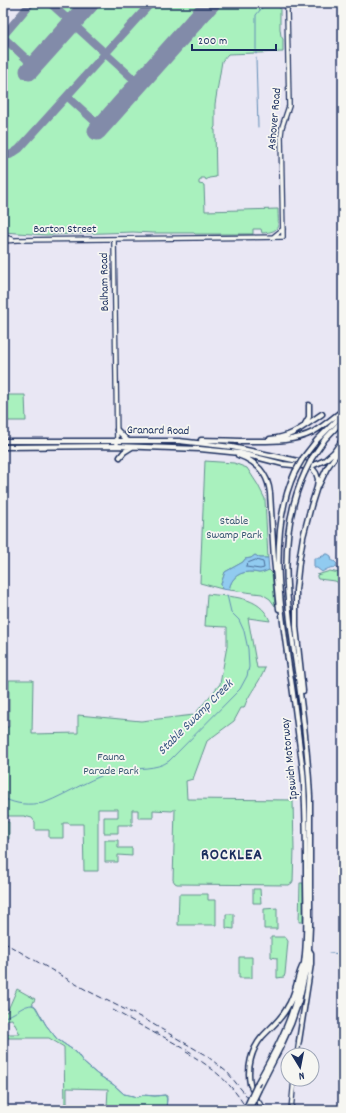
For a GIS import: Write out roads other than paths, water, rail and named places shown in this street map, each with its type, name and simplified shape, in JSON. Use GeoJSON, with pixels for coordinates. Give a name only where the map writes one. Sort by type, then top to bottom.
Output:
{"type":"FeatureCollection","features":[{"type":"Feature","properties":{"kind":"highway"},"geometry":{"type":"LineString","coordinates":[[302,428],[308,419],[309,405]]}},
{"type":"Feature","properties":{"kind":"highway"},"geometry":{"type":"LineString","coordinates":[[179,440],[276,441],[296,438],[318,429],[343,410]]}},
{"type":"Feature","properties":{"kind":"highway"},"geometry":{"type":"LineString","coordinates":[[219,440],[278,438],[289,435],[302,428],[322,414]]}},
{"type":"Feature","properties":{"kind":"highway","name":"Ipswich Motorway"},"geometry":{"type":"LineString","coordinates":[[308,926],[304,780],[286,649],[280,591],[280,527],[285,499],[295,472],[303,458],[317,440],[343,414]]}},
{"type":"Feature","properties":{"kind":"highway","name":"Ipswich Motorway"},"geometry":{"type":"LineString","coordinates":[[249,1110],[292,1024],[303,986],[309,949],[310,796],[303,715],[290,617],[287,567],[288,538],[291,515],[296,493],[312,458],[325,439],[343,420]]}},
{"type":"Feature","properties":{"kind":"highway"},"geometry":{"type":"LineString","coordinates":[[117,430],[127,440]]}},
{"type":"Feature","properties":{"kind":"highway","name":"Granard Road"},"geometry":{"type":"LineString","coordinates":[[3,441],[179,440],[245,449],[310,465]]}},
{"type":"Feature","properties":{"kind":"highway","name":"Granard Road"},"geometry":{"type":"LineString","coordinates":[[3,447],[179,447],[249,455],[283,464],[300,466],[322,462],[331,456],[343,440]]}},
{"type":"Feature","properties":{"kind":"highway"},"geometry":{"type":"LineString","coordinates":[[317,487],[343,445]]}},
{"type":"Feature","properties":{"kind":"highway"},"geometry":{"type":"LineString","coordinates":[[120,457],[124,452],[133,446]]}},
{"type":"Feature","properties":{"kind":"highway"},"geometry":{"type":"LineString","coordinates":[[221,451],[243,456],[252,461],[261,470],[267,480],[270,493],[276,590],[281,629],[286,649]]}},
{"type":"Feature","properties":{"kind":"highway"},"geometry":{"type":"LineString","coordinates":[[310,465],[320,471],[325,472]]}},
{"type":"Feature","properties":{"kind":"highway"},"geometry":{"type":"LineString","coordinates":[[303,715],[296,627],[296,590],[303,538],[318,481],[315,470],[310,465]]}},
{"type":"Feature","properties":{"kind":"highway","name":"Ipswich Motorway"},"geometry":{"type":"LineString","coordinates":[[245,1110],[258,1082],[278,1046],[289,1020],[297,995],[308,938]]}},
{"type":"Feature","properties":{"kind":"highway"},"geometry":{"type":"LineString","coordinates":[[299,1041],[311,964],[311,953],[309,949]]}},
{"type":"Feature","properties":{"kind":"highway"},"geometry":{"type":"LineString","coordinates":[[250,1084],[250,1066],[255,1049],[260,1040],[286,1010],[293,995],[300,970],[304,963]]}},
{"type":"Feature","properties":{"kind":"main road","name":"Ashover Road"},"geometry":{"type":"LineString","coordinates":[[283,237],[281,135],[289,106],[288,3]]}},
{"type":"Feature","properties":{"kind":"main road"},"geometry":{"type":"LineString","coordinates":[[273,237],[283,230]]}},
{"type":"Feature","properties":{"kind":"main road","name":"Barton Street"},"geometry":{"type":"LineString","coordinates":[[3,237],[17,240]]}},
{"type":"Feature","properties":{"kind":"main road","name":"Balham Road"},"geometry":{"type":"LineString","coordinates":[[117,446],[114,239],[283,237]]}},
{"type":"Feature","properties":{"kind":"main road","name":"Barton Street"},"geometry":{"type":"LineString","coordinates":[[3,241],[114,239]]}},
{"type":"Feature","properties":{"kind":"main road"},"geometry":{"type":"LineString","coordinates":[[298,1047],[299,1041]]}},
{"type":"Feature","properties":{"kind":"main road"},"geometry":{"type":"LineString","coordinates":[[250,1084],[254,1095],[264,1110]]}},
{"type":"Feature","properties":{"kind":"main road"},"geometry":{"type":"LineString","coordinates":[[291,1110],[293,1087]]}},
{"type":"Feature","properties":{"kind":"water"},"geometry":{"type":"Polygon","coordinates":[[[325,554],[331,556],[332,561],[337,564],[335,568],[330,568],[322,572],[317,568],[314,568],[314,558],[320,558],[325,554]]]}},
{"type":"Feature","properties":{"kind":"water"},"geometry":{"type":"Polygon","coordinates":[[[255,555],[260,558],[268,558],[269,570],[260,573],[248,572],[240,574],[234,578],[229,590],[222,589],[221,584],[225,572],[243,562],[245,559],[251,558],[255,555]]]}},
{"type":"Feature","properties":{"kind":"waterway"},"geometry":{"type":"LineString","coordinates":[[256,54],[256,15],[266,3]]}},
{"type":"Feature","properties":{"kind":"waterway"},"geometry":{"type":"LineString","coordinates":[[256,58],[258,127]]}},
{"type":"Feature","properties":{"kind":"waterway","name":"Stable Swamp Creek"},"geometry":{"type":"LineString","coordinates":[[336,567],[343,573]]}},
{"type":"Feature","properties":{"kind":"waterway","name":"Stable Swamp Creek"},"geometry":{"type":"LineString","coordinates":[[3,798],[23,804],[44,803],[111,772],[159,766],[169,761],[240,689],[247,676],[249,667],[248,649],[244,631],[239,620],[231,612],[227,595]]}},
{"type":"Feature","properties":{"kind":"waterway"},"geometry":{"type":"LineString","coordinates":[[329,953],[343,954]]}},
{"type":"Feature","properties":{"kind":"waterway"},"geometry":{"type":"LineString","coordinates":[[3,1017],[11,1015],[26,1006],[34,1005],[46,1025],[57,1039],[76,1052],[84,1063],[97,1074],[114,1085],[124,1094],[138,1097],[143,1095],[165,1095],[167,1099],[166,1110]]}},
{"type":"Feature","properties":{"kind":"railway"},"geometry":{"type":"LineString","coordinates":[[3,942],[88,991],[146,1020],[207,1056],[228,1073],[246,1095],[254,1110]]}},
{"type":"Feature","properties":{"kind":"railway"},"geometry":{"type":"LineString","coordinates":[[113,1010],[158,1035]]}},
{"type":"Feature","properties":{"kind":"railway"},"geometry":{"type":"LineString","coordinates":[[155,1032],[192,1053]]}},
{"type":"Feature","properties":{"kind":"railway"},"geometry":{"type":"LineString","coordinates":[[186,1052],[221,1076],[235,1092],[247,1110]]}},
{"type":"Feature","properties":{"kind":"district","name":"ROCKLEA"},"geometry":{"type":"Point","coordinates":[232,855]}},
{"type":"Feature","properties":{"kind":"park label","name":"Stable Swamp Park"},"geometry":{"type":"Point","coordinates":[234,528]}},
{"type":"Feature","properties":{"kind":"park label","name":"Fauna Parade Park"},"geometry":{"type":"Point","coordinates":[111,764]}}]}
